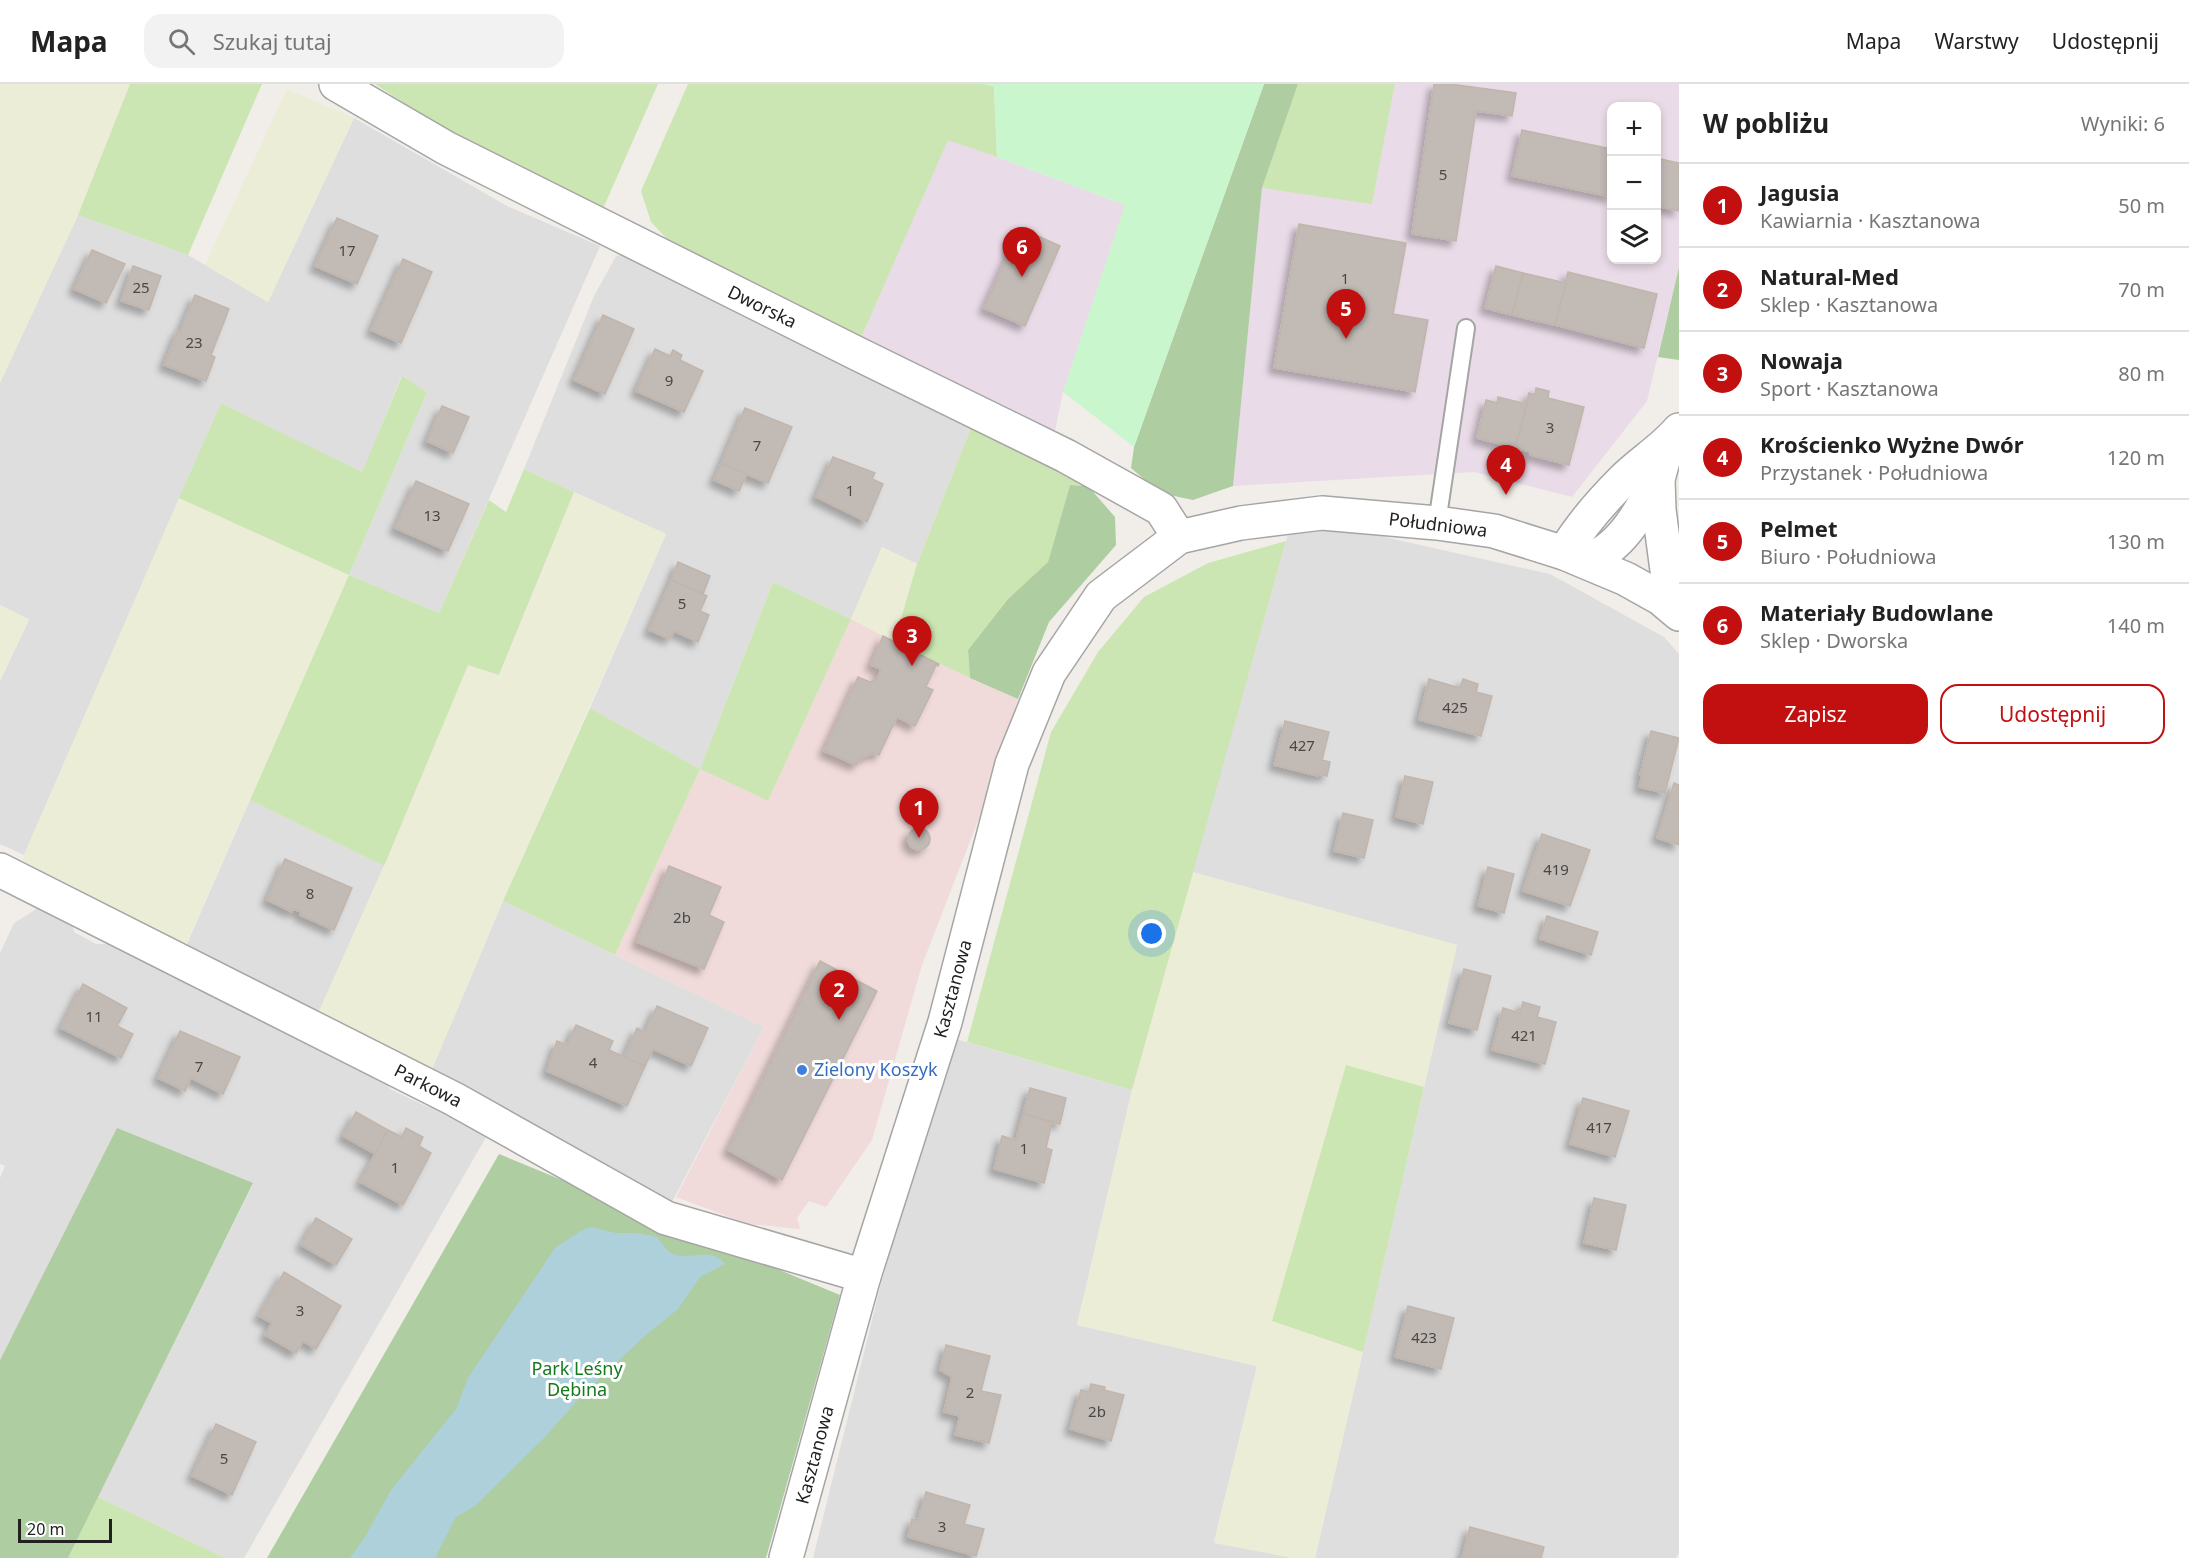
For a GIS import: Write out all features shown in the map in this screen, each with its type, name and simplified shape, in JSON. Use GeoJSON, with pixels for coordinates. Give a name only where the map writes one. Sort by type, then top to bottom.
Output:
{"type":"FeatureCollection","features":[{"type":"Feature","properties":{"kind":"street","name":"Dworska"},"geometry":{"type":"LineString","coordinates":[[336,84],[446,148],[1066,456],[1161,509],[1179,537]]}},
{"type":"Feature","properties":{"kind":"street"},"geometry":{"type":"LineString","coordinates":[[1673,436],[1658,479],[1646,502],[1613,547],[1600,556],[1574,557],[1583,524],[1624,480],[1673,436]]}},
{"type":"Feature","properties":{"kind":"street"},"geometry":{"type":"LineString","coordinates":[[1658,479],[1662,546],[1666,570],[1679,603]]}},
{"type":"Feature","properties":{"kind":"street","name":"Południowa"},"geometry":{"type":"LineString","coordinates":[[1179,537],[1241,523],[1323,513],[1437,523],[1494,531],[1574,557],[1626,579],[1660,598],[1679,614]]}},
{"type":"Feature","properties":{"kind":"street","name":"Kasztanowa"},"geometry":{"type":"LineString","coordinates":[[786,1558],[864,1276],[945,1022],[1012,764],[1049,673],[1101,596],[1179,537]]}},
{"type":"Feature","properties":{"kind":"street","name":"Parkowa"},"geometry":{"type":"LineString","coordinates":[[0,870],[454,1099],[666,1218],[864,1276]]}},
{"type":"Feature","properties":{"kind":"lane"},"geometry":{"type":"LineString","coordinates":[[1437,523],[1466,328]]}},
{"type":"Feature","properties":{"kind":"shaded area"},"geometry":{"type":"Polygon","coordinates":[[[1395,84],[1679,84],[1679,267],[1647,401],[1572,497],[1474,472],[1233,486],[1262,188],[1372,203],[1395,84]]]}},
{"type":"Feature","properties":{"kind":"shaded area"},"geometry":{"type":"Polygon","coordinates":[[[354,118],[507,206],[600,246],[439,613],[349,575],[427,392],[401,377],[362,473],[221,403],[24,855],[0,844],[0,681],[29,620],[0,605],[0,383],[78,215],[188,255],[268,302],[354,118]]]}},
{"type":"Feature","properties":{"kind":"shaded area"},"geometry":{"type":"Polygon","coordinates":[[[948,139],[1125,205],[1063,392],[1055,431],[861,338],[948,139]]]}},
{"type":"Feature","properties":{"kind":"shaded area"},"geometry":{"type":"Polygon","coordinates":[[[630,252],[972,425],[917,564],[882,547],[851,619],[773,582],[700,769],[590,708],[666,534],[524,469],[594,296],[616,256],[630,252]]]}},
{"type":"Feature","properties":{"kind":"shaded area"},"geometry":{"type":"Polygon","coordinates":[[[1290,527],[1380,536],[1550,574],[1664,637],[1679,654],[1679,1553],[1676,1558],[1315,1558],[1457,945],[1192,872],[1290,527]]]}},
{"type":"Feature","properties":{"kind":"shaded area"},"geometry":{"type":"Polygon","coordinates":[[[851,619],[1018,699],[993,782],[922,965],[872,1140],[826,1207],[809,1201],[797,1218],[800,1229],[748,1224],[676,1197],[764,1027],[615,955],[700,769],[768,801],[851,619]]]}},
{"type":"Feature","properties":{"kind":"shaded area"},"geometry":{"type":"Polygon","coordinates":[[[250,800],[384,866],[316,1018],[183,953],[250,800]]]}},
{"type":"Feature","properties":{"kind":"shaded area"},"geometry":{"type":"Polygon","coordinates":[[[503,901],[764,1027],[672,1202],[430,1074],[503,901]]]}},
{"type":"Feature","properties":{"kind":"shaded area"},"geometry":{"type":"Polygon","coordinates":[[[38,908],[61,912],[71,918],[74,932],[96,944],[116,944],[383,1074],[390,1089],[428,1107],[439,1103],[489,1132],[244,1558],[225,1558],[98,1497],[253,1184],[10,1339],[0,1360],[0,1178],[5,1166],[0,1164],[0,953],[14,923],[38,908]]]}},
{"type":"Feature","properties":{"kind":"shaded area"},"geometry":{"type":"Polygon","coordinates":[[[949,1037],[1132,1090],[1077,1325],[1257,1366],[1214,1542],[1293,1558],[813,1558],[880,1288],[949,1037]]]}},
{"type":"Feature","properties":{"kind":"green space"},"geometry":{"type":"Polygon","coordinates":[[[0,84],[130,84],[78,215],[0,383],[0,84]]]}},
{"type":"Feature","properties":{"kind":"green space"},"geometry":{"type":"Polygon","coordinates":[[[130,84],[262,84],[188,255],[78,215],[130,84]]]}},
{"type":"Feature","properties":{"kind":"green space"},"geometry":{"type":"Polygon","coordinates":[[[375,84],[658,84],[602,211],[475,149],[375,84]]]}},
{"type":"Feature","properties":{"kind":"green space"},"geometry":{"type":"Polygon","coordinates":[[[688,84],[984,84],[994,86],[997,157],[948,140],[861,338],[667,239],[651,222],[641,191],[688,84]]]}},
{"type":"Feature","properties":{"kind":"green space"},"geometry":{"type":"Polygon","coordinates":[[[984,84],[1264,84],[1134,447],[1063,392],[1125,205],[997,157],[994,87],[984,84]]]}},
{"type":"Feature","properties":{"kind":"green space"},"geometry":{"type":"Polygon","coordinates":[[[1264,84],[1298,84],[1262,188],[1233,486],[1193,500],[1160,493],[1131,468],[1134,447],[1264,84]]]}},
{"type":"Feature","properties":{"kind":"green space"},"geometry":{"type":"Polygon","coordinates":[[[1298,84],[1395,84],[1372,204],[1262,188],[1298,84]]]}},
{"type":"Feature","properties":{"kind":"green space"},"geometry":{"type":"Polygon","coordinates":[[[287,89],[354,118],[268,302],[205,265],[287,89]]]}},
{"type":"Feature","properties":{"kind":"green space"},"geometry":{"type":"Polygon","coordinates":[[[1679,267],[1679,360],[1658,357],[1679,267]]]}},
{"type":"Feature","properties":{"kind":"green space"},"geometry":{"type":"Polygon","coordinates":[[[402,376],[427,392],[349,575],[179,498],[221,403],[362,472],[402,376]]]}},
{"type":"Feature","properties":{"kind":"green space"},"geometry":{"type":"Polygon","coordinates":[[[972,425],[1059,468],[1088,486],[1070,485],[1048,562],[1008,599],[968,650],[970,678],[894,642],[917,564],[972,425]]]}},
{"type":"Feature","properties":{"kind":"green space"},"geometry":{"type":"Polygon","coordinates":[[[524,469],[574,492],[499,675],[468,665],[384,866],[250,800],[349,575],[439,613],[489,500],[506,512],[524,469]]]}},
{"type":"Feature","properties":{"kind":"green space"},"geometry":{"type":"Polygon","coordinates":[[[1070,485],[1088,486],[1115,517],[1116,545],[1049,622],[1018,699],[970,678],[968,650],[1008,599],[1048,562],[1070,485]]]}},
{"type":"Feature","properties":{"kind":"green space"},"geometry":{"type":"Polygon","coordinates":[[[574,492],[666,534],[503,901],[430,1074],[316,1018],[384,866],[468,664],[500,675],[574,492]]]}},
{"type":"Feature","properties":{"kind":"green space"},"geometry":{"type":"Polygon","coordinates":[[[179,498],[349,575],[182,953],[22,867],[24,855],[179,498]]]}},
{"type":"Feature","properties":{"kind":"green space"},"geometry":{"type":"Polygon","coordinates":[[[1286,541],[1132,1090],[967,1042],[1051,732],[1098,652],[1144,597],[1208,563],[1286,541]]]}},
{"type":"Feature","properties":{"kind":"green space"},"geometry":{"type":"Polygon","coordinates":[[[882,547],[917,564],[894,642],[851,619],[882,547]]]}},
{"type":"Feature","properties":{"kind":"green space"},"geometry":{"type":"Polygon","coordinates":[[[773,582],[851,619],[768,801],[700,769],[773,582]]]}},
{"type":"Feature","properties":{"kind":"green space"},"geometry":{"type":"Polygon","coordinates":[[[0,605],[29,619],[0,681],[0,605]]]}},
{"type":"Feature","properties":{"kind":"green space"},"geometry":{"type":"Polygon","coordinates":[[[590,708],[700,769],[615,955],[503,901],[590,708]]]}},
{"type":"Feature","properties":{"kind":"green space"},"geometry":{"type":"Polygon","coordinates":[[[1192,872],[1457,945],[1424,1087],[1346,1065],[1273,1321],[1363,1352],[1315,1558],[1293,1558],[1214,1543],[1257,1366],[1077,1325],[1132,1090],[1192,872]]]}},
{"type":"Feature","properties":{"kind":"green space"},"geometry":{"type":"Polygon","coordinates":[[[1346,1065],[1424,1087],[1363,1352],[1272,1321],[1346,1065]]]}},
{"type":"Feature","properties":{"kind":"green space"},"geometry":{"type":"Polygon","coordinates":[[[117,1128],[253,1183],[68,1558],[0,1558],[0,1360],[117,1128]]]}},
{"type":"Feature","properties":{"kind":"green space","name":"Park Leśny Dębina"},"geometry":{"type":"Polygon","coordinates":[[[499,1154],[840,1295],[766,1558],[267,1558],[499,1154]]]}},
{"type":"Feature","properties":{"kind":"green space"},"geometry":{"type":"Polygon","coordinates":[[[98,1497],[225,1558],[68,1558],[98,1497]]]}},
{"type":"Feature","properties":{"kind":"water"},"geometry":{"type":"Polygon","coordinates":[[[591,1227],[616,1233],[638,1233],[657,1237],[668,1251],[677,1255],[712,1255],[725,1264],[700,1277],[678,1309],[646,1335],[585,1392],[544,1438],[475,1506],[456,1517],[435,1558],[350,1558],[365,1537],[391,1490],[456,1409],[468,1378],[555,1248],[582,1230],[591,1227]]]}},
{"type":"Feature","properties":{"kind":"building"},"geometry":{"type":"Polygon","coordinates":[[[1434,84],[1516,93],[1512,116],[1476,111],[1456,241],[1412,234],[1434,84]]]}},
{"type":"Feature","properties":{"kind":"building"},"geometry":{"type":"Polygon","coordinates":[[[1522,130],[1607,148],[1607,196],[1512,176],[1522,130]]]}},
{"type":"Feature","properties":{"kind":"building"},"geometry":{"type":"Polygon","coordinates":[[[1661,159],[1679,163],[1679,211],[1661,207],[1661,159]]]}},
{"type":"Feature","properties":{"kind":"building"},"geometry":{"type":"Polygon","coordinates":[[[337,218],[378,236],[357,284],[315,266],[337,218]]]}},
{"type":"Feature","properties":{"kind":"building"},"geometry":{"type":"Polygon","coordinates":[[[1299,224],[1406,243],[1393,314],[1428,320],[1415,392],[1274,368],[1299,224]]]}},
{"type":"Feature","properties":{"kind":"building"},"geometry":{"type":"Polygon","coordinates":[[[1020,228],[1060,246],[1025,326],[984,308],[1020,228]]]}},
{"type":"Feature","properties":{"kind":"building"},"geometry":{"type":"Polygon","coordinates":[[[92,250],[125,264],[106,303],[74,289],[92,250]]]}},
{"type":"Feature","properties":{"kind":"building"},"geometry":{"type":"Polygon","coordinates":[[[403,259],[432,272],[401,343],[371,330],[403,259]]]}},
{"type":"Feature","properties":{"kind":"building"},"geometry":{"type":"Polygon","coordinates":[[[133,266],[161,276],[149,310],[121,301],[133,266]]]}},
{"type":"Feature","properties":{"kind":"building"},"geometry":{"type":"Polygon","coordinates":[[[1496,266],[1523,273],[1512,315],[1485,308],[1496,266]]]}},
{"type":"Feature","properties":{"kind":"building"},"geometry":{"type":"Polygon","coordinates":[[[1568,272],[1657,294],[1644,348],[1555,325],[1568,272]]]}},
{"type":"Feature","properties":{"kind":"building"},"geometry":{"type":"Polygon","coordinates":[[[1523,273],[1566,283],[1555,325],[1512,315],[1523,273]]]}},
{"type":"Feature","properties":{"kind":"building"},"geometry":{"type":"Polygon","coordinates":[[[195,295],[229,309],[211,355],[215,357],[206,381],[164,365],[195,295]]]}},
{"type":"Feature","properties":{"kind":"building"},"geometry":{"type":"Polygon","coordinates":[[[603,315],[634,329],[605,394],[574,380],[603,315]]]}},
{"type":"Feature","properties":{"kind":"building"},"geometry":{"type":"Polygon","coordinates":[[[655,349],[670,356],[673,350],[682,355],[680,360],[703,371],[684,412],[636,391],[655,349]]]}},
{"type":"Feature","properties":{"kind":"building"},"geometry":{"type":"Polygon","coordinates":[[[1536,388],[1549,391],[1548,398],[1584,407],[1569,465],[1530,455],[1531,452],[1515,448],[1529,393],[1535,395],[1536,388]]]}},
{"type":"Feature","properties":{"kind":"building"},"geometry":{"type":"Polygon","coordinates":[[[1498,397],[1527,404],[1515,448],[1477,438],[1486,400],[1497,403],[1498,397]]]}},
{"type":"Feature","properties":{"kind":"building"},"geometry":{"type":"Polygon","coordinates":[[[442,406],[469,417],[453,453],[427,441],[442,406]]]}},
{"type":"Feature","properties":{"kind":"building"},"geometry":{"type":"Polygon","coordinates":[[[745,408],[792,427],[768,483],[721,464],[745,408]]]}},
{"type":"Feature","properties":{"kind":"building"},"geometry":{"type":"Polygon","coordinates":[[[833,457],[875,473],[872,479],[883,484],[867,522],[816,497],[833,457]]]}},
{"type":"Feature","properties":{"kind":"building"},"geometry":{"type":"Polygon","coordinates":[[[721,464],[747,474],[739,491],[714,480],[721,464]]]}},
{"type":"Feature","properties":{"kind":"building"},"geometry":{"type":"Polygon","coordinates":[[[416,481],[469,504],[448,551],[395,528],[416,481]]]}},
{"type":"Feature","properties":{"kind":"building"},"geometry":{"type":"Polygon","coordinates":[[[678,562],[710,576],[703,594],[671,580],[678,562]]]}},
{"type":"Feature","properties":{"kind":"building"},"geometry":{"type":"Polygon","coordinates":[[[671,580],[707,596],[700,611],[709,615],[698,642],[674,631],[670,639],[649,630],[671,580]]]}},
{"type":"Feature","properties":{"kind":"building"},"geometry":{"type":"Polygon","coordinates":[[[883,636],[939,664],[936,665],[926,687],[933,690],[915,726],[897,717],[879,755],[873,753],[860,759],[856,765],[824,751],[858,677],[870,682],[877,679],[881,669],[871,665],[883,636]]]}},
{"type":"Feature","properties":{"kind":"building"},"geometry":{"type":"Polygon","coordinates":[[[1429,679],[1460,688],[1463,679],[1478,684],[1476,692],[1492,696],[1481,736],[1419,720],[1429,679]]]}},
{"type":"Feature","properties":{"kind":"building"},"geometry":{"type":"Polygon","coordinates":[[[1285,721],[1329,732],[1322,760],[1330,762],[1327,776],[1318,774],[1318,776],[1274,765],[1285,721]]]}},
{"type":"Feature","properties":{"kind":"building"},"geometry":{"type":"Polygon","coordinates":[[[1651,731],[1679,738],[1665,793],[1639,787],[1651,731]]]}},
{"type":"Feature","properties":{"kind":"building"},"geometry":{"type":"Polygon","coordinates":[[[1405,776],[1433,782],[1423,824],[1396,817],[1405,776]]]}},
{"type":"Feature","properties":{"kind":"building"},"geometry":{"type":"Polygon","coordinates":[[[1674,783],[1679,785],[1679,845],[1657,838],[1674,783]]]}},
{"type":"Feature","properties":{"kind":"building"},"geometry":{"type":"Polygon","coordinates":[[[1343,813],[1373,820],[1364,858],[1334,851],[1343,813]]]}},
{"type":"Feature","properties":{"kind":"building"},"geometry":{"type":"Polygon","coordinates":[[[919,828],[927,831],[930,839],[927,847],[919,850],[911,847],[908,839],[911,831],[919,828]]]}},
{"type":"Feature","properties":{"kind":"building"},"geometry":{"type":"Polygon","coordinates":[[[1542,834],[1590,850],[1570,906],[1523,891],[1542,834]]]}},
{"type":"Feature","properties":{"kind":"building"},"geometry":{"type":"Polygon","coordinates":[[[285,859],[352,888],[334,930],[300,915],[301,912],[293,909],[292,912],[267,900],[285,859]]]}},
{"type":"Feature","properties":{"kind":"building"},"geometry":{"type":"Polygon","coordinates":[[[669,866],[721,887],[709,915],[724,922],[704,969],[637,942],[669,866]]]}},
{"type":"Feature","properties":{"kind":"building"},"geometry":{"type":"Polygon","coordinates":[[[1488,867],[1514,874],[1504,913],[1478,906],[1488,867]]]}},
{"type":"Feature","properties":{"kind":"building"},"geometry":{"type":"Polygon","coordinates":[[[1547,916],[1598,932],[1591,955],[1540,939],[1547,916]]]}},
{"type":"Feature","properties":{"kind":"building","name":"Zielony Koszyk"},"geometry":{"type":"Polygon","coordinates":[[[820,961],[877,991],[782,1180],[728,1150],[820,961]]]}},
{"type":"Feature","properties":{"kind":"building"},"geometry":{"type":"Polygon","coordinates":[[[1464,969],[1491,976],[1477,1030],[1449,1023],[1464,969]]]}},
{"type":"Feature","properties":{"kind":"building"},"geometry":{"type":"Polygon","coordinates":[[[83,984],[127,1008],[117,1026],[133,1034],[121,1058],[61,1028],[83,984]]]}},
{"type":"Feature","properties":{"kind":"building"},"geometry":{"type":"Polygon","coordinates":[[[1523,1002],[1540,1007],[1537,1017],[1556,1022],[1545,1064],[1492,1050],[1503,1008],[1520,1013],[1523,1002]]]}},
{"type":"Feature","properties":{"kind":"building"},"geometry":{"type":"Polygon","coordinates":[[[657,1006],[708,1028],[691,1066],[653,1049],[645,1066],[624,1057],[637,1028],[645,1032],[657,1006]]]}},
{"type":"Feature","properties":{"kind":"building"},"geometry":{"type":"Polygon","coordinates":[[[576,1025],[613,1041],[609,1050],[645,1066],[627,1106],[547,1071],[557,1041],[567,1045],[576,1025]]]}},
{"type":"Feature","properties":{"kind":"building"},"geometry":{"type":"Polygon","coordinates":[[[180,1031],[240,1057],[223,1094],[191,1078],[185,1091],[158,1078],[180,1031]]]}},
{"type":"Feature","properties":{"kind":"building"},"geometry":{"type":"Polygon","coordinates":[[[1030,1088],[1066,1098],[1060,1124],[1023,1114],[1030,1088]]]}},
{"type":"Feature","properties":{"kind":"building"},"geometry":{"type":"Polygon","coordinates":[[[1583,1098],[1629,1111],[1615,1157],[1570,1144],[1583,1098]]]}},
{"type":"Feature","properties":{"kind":"building"},"geometry":{"type":"Polygon","coordinates":[[[356,1112],[388,1130],[375,1154],[343,1136],[356,1112]]]}},
{"type":"Feature","properties":{"kind":"building"},"geometry":{"type":"Polygon","coordinates":[[[1023,1114],[1052,1122],[1046,1148],[1052,1150],[1044,1183],[994,1169],[1002,1136],[1016,1140],[1023,1114]]]}},
{"type":"Feature","properties":{"kind":"building"},"geometry":{"type":"Polygon","coordinates":[[[406,1128],[423,1137],[419,1146],[431,1153],[403,1205],[360,1182],[388,1130],[402,1137],[406,1128]]]}},
{"type":"Feature","properties":{"kind":"building"},"geometry":{"type":"Polygon","coordinates":[[[1594,1198],[1626,1205],[1616,1250],[1584,1243],[1594,1198]]]}},
{"type":"Feature","properties":{"kind":"building"},"geometry":{"type":"Polygon","coordinates":[[[316,1218],[352,1239],[336,1265],[301,1245],[316,1218]]]}},
{"type":"Feature","properties":{"kind":"building"},"geometry":{"type":"Polygon","coordinates":[[[284,1272],[341,1306],[316,1349],[303,1341],[296,1353],[265,1335],[272,1323],[259,1316],[284,1272]]]}},
{"type":"Feature","properties":{"kind":"building"},"geometry":{"type":"Polygon","coordinates":[[[1408,1306],[1454,1318],[1441,1369],[1395,1357],[1408,1306]]]}},
{"type":"Feature","properties":{"kind":"building"},"geometry":{"type":"Polygon","coordinates":[[[946,1345],[990,1356],[981,1391],[1001,1395],[989,1443],[955,1435],[960,1416],[944,1412],[952,1377],[940,1370],[946,1345]]]}},
{"type":"Feature","properties":{"kind":"building"},"geometry":{"type":"Polygon","coordinates":[[[1091,1384],[1124,1395],[1111,1441],[1070,1429],[1081,1390],[1089,1392],[1091,1384]]]}},
{"type":"Feature","properties":{"kind":"building"},"geometry":{"type":"Polygon","coordinates":[[[216,1424],[256,1442],[232,1495],[192,1476],[216,1424]]]}},
{"type":"Feature","properties":{"kind":"building"},"geometry":{"type":"Polygon","coordinates":[[[926,1492],[970,1505],[964,1524],[984,1529],[976,1556],[908,1537],[912,1519],[918,1520],[926,1492]]]}},
{"type":"Feature","properties":{"kind":"building"},"geometry":{"type":"Polygon","coordinates":[[[1470,1527],[1544,1547],[1541,1558],[1462,1558],[1470,1527]]]}},
{"type":"Feature","properties":{"kind":"place","name":"Materiały Budowlane"},"geometry":{"type":"Point","coordinates":[1022,277]}},
{"type":"Feature","properties":{"kind":"place","name":"Pelmet"},"geometry":{"type":"Point","coordinates":[1346,339]}},
{"type":"Feature","properties":{"kind":"place","name":"Krościenko Wyżne Dwór"},"geometry":{"type":"Point","coordinates":[1506,495]}},
{"type":"Feature","properties":{"kind":"place","name":"Nowaja"},"geometry":{"type":"Point","coordinates":[912,666]}},
{"type":"Feature","properties":{"kind":"place","name":"Jagusia"},"geometry":{"type":"Point","coordinates":[919,838]}},
{"type":"Feature","properties":{"kind":"place","name":"Natural-Med"},"geometry":{"type":"Point","coordinates":[839,1020]}},
{"type":"Feature","properties":{"kind":"place","name":"Zielony Koszyk"},"geometry":{"type":"Point","coordinates":[802,1070]}}]}
